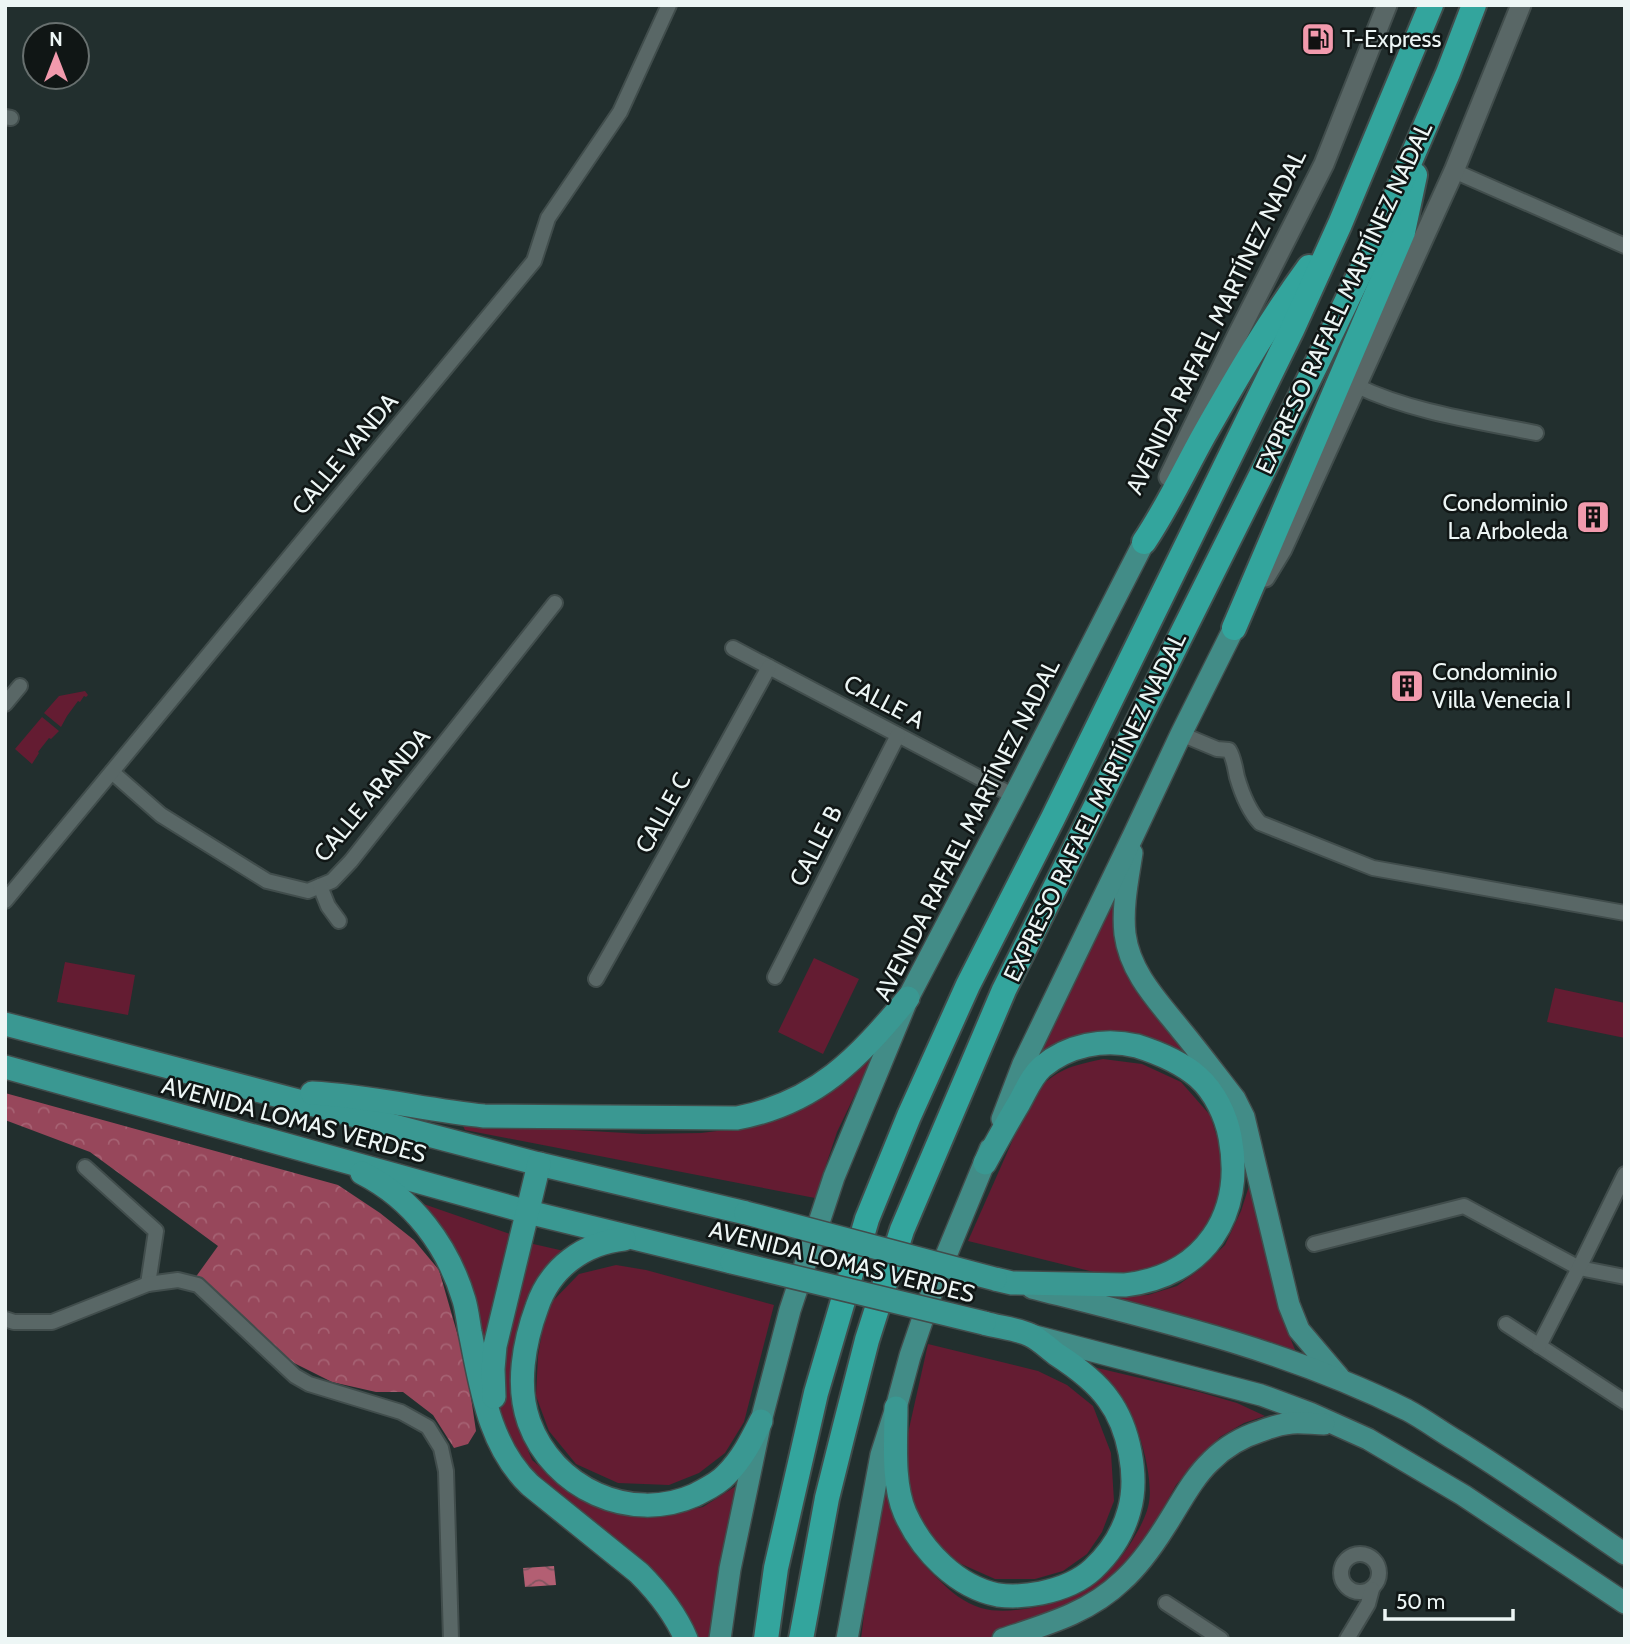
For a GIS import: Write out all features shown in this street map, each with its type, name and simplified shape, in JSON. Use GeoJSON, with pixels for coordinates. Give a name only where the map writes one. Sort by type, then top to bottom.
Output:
{"type":"FeatureCollection","features":[{"type":"Feature","properties":{"kind":"highway","name":"EXPRESO RAFAEL MARTÍNEZ NADAL"},"geometry":{"type":"LineString","coordinates":[[766,1639],[776,1568],[816,1393],[867,1219],[909,1116],[968,985],[1053,818],[1292,330],[1340,224],[1431,5]]}},
{"type":"Feature","properties":{"kind":"highway","name":"EXPRESO RAFAEL MARTÍNEZ NADAL"},"geometry":{"type":"LineString","coordinates":[[801,1639],[824,1512],[844,1430],[867,1340],[908,1217],[1004,990],[1318,361],[1381,229],[1474,5]]}},
{"type":"Feature","properties":{"kind":"highway"},"geometry":{"type":"LineString","coordinates":[[1234,628],[1403,232],[1426,123]]}},
{"type":"Feature","properties":{"kind":"highway"},"geometry":{"type":"LineString","coordinates":[[1144,542],[1161,517],[1204,436],[1280,307],[1340,224]]}},
{"type":"Feature","properties":{"kind":"highway"},"geometry":{"type":"LineString","coordinates":[[261,1090],[352,1096],[484,1116],[737,1118],[772,1109],[818,1088],[841,1070],[908,998]]}},
{"type":"Feature","properties":{"kind":"highway","name":"AVENIDA LOMAS VERDES"},"geometry":{"type":"LineString","coordinates":[[5,1024],[539,1164],[746,1213],[1004,1281]]}},
{"type":"Feature","properties":{"kind":"highway"},"geometry":{"type":"LineString","coordinates":[[985,1163],[1035,1074],[1061,1054],[1075,1048],[1108,1042],[1147,1049],[1186,1068],[1212,1093],[1229,1130],[1233,1166],[1232,1190],[1225,1214],[1214,1236],[1184,1266],[1158,1278],[1125,1285],[1004,1281]]}},
{"type":"Feature","properties":{"kind":"highway","name":"AVENIDA LOMAS VERDES"},"geometry":{"type":"LineString","coordinates":[[5,1067],[528,1212],[1030,1335]]}},
{"type":"Feature","properties":{"kind":"highway"},"geometry":{"type":"LineString","coordinates":[[331,1157],[373,1179],[406,1204],[428,1227],[446,1254],[464,1300],[486,1408],[504,1453],[517,1473],[639,1573],[673,1612],[686,1639]]}},
{"type":"Feature","properties":{"kind":"highway"},"geometry":{"type":"LineString","coordinates":[[495,1432],[495,1346],[539,1164]]}},
{"type":"Feature","properties":{"kind":"highway"},"geometry":{"type":"LineString","coordinates":[[636,1238],[610,1241],[580,1253],[567,1261],[541,1296],[525,1351],[523,1386],[529,1421],[549,1458],[563,1474],[609,1499],[624,1503],[663,1505],[707,1489],[726,1476],[743,1455],[761,1421]]}},
{"type":"Feature","properties":{"kind":"highway"},"geometry":{"type":"LineString","coordinates":[[897,1408],[898,1487],[904,1511],[926,1548],[939,1563],[967,1582],[999,1595],[1020,1596],[1069,1585],[1091,1571],[1115,1544],[1123,1527],[1131,1503],[1129,1446],[1118,1414],[1108,1398],[1065,1360],[1030,1335]]}},
{"type":"Feature","properties":{"kind":"main road","name":"AVENIDA RAFAEL MARTÍNEZ NADAL"},"geometry":{"type":"LineString","coordinates":[[720,1639],[730,1569],[761,1421],[790,1310],[834,1177],[908,998],[1144,542],[1152,513],[1324,164],[1387,5]]}},
{"type":"Feature","properties":{"kind":"main road"},"geometry":{"type":"LineString","coordinates":[[847,1639],[881,1455],[897,1408],[910,1356],[936,1280],[1023,1064],[1234,628],[1282,549],[1454,171],[1521,5]]}},
{"type":"Feature","properties":{"kind":"main road"},"geometry":{"type":"LineString","coordinates":[[1135,834],[1125,915],[1125,934],[1132,962],[1154,996],[1240,1108],[1289,1305],[1299,1330],[1343,1381]]}},
{"type":"Feature","properties":{"kind":"main road","name":"AVENIDA LOMAS VERDES"},"geometry":{"type":"LineString","coordinates":[[1004,1281],[1148,1316],[1287,1359],[1343,1381],[1409,1412],[1488,1460],[1625,1554]]}},
{"type":"Feature","properties":{"kind":"main road","name":"AVENIDA LOMAS VERDES"},"geometry":{"type":"LineString","coordinates":[[1030,1335],[1261,1395],[1337,1425],[1368,1439],[1463,1495],[1625,1603]]}},
{"type":"Feature","properties":{"kind":"main road"},"geometry":{"type":"LineString","coordinates":[[1003,1639],[1081,1611],[1122,1582],[1164,1530],[1192,1482],[1211,1460],[1230,1445],[1246,1436],[1291,1423],[1337,1425]]}},
{"type":"Feature","properties":{"kind":"street","name":"CALLE VANDA"},"geometry":{"type":"LineString","coordinates":[[5,901],[534,261],[548,218],[620,112],[669,5]]}},
{"type":"Feature","properties":{"kind":"street"},"geometry":{"type":"LineString","coordinates":[[1454,171],[1625,246]]}},
{"type":"Feature","properties":{"kind":"street"},"geometry":{"type":"LineString","coordinates":[[1357,386],[1379,397],[1442,414],[1536,433]]}},
{"type":"Feature","properties":{"kind":"street","name":"CALLE ARANDA"},"geometry":{"type":"LineString","coordinates":[[112,772],[161,815],[267,881],[308,891],[332,881],[351,861],[555,603]]}},
{"type":"Feature","properties":{"kind":"street","name":"CALLE A"},"geometry":{"type":"LineString","coordinates":[[733,648],[1014,796]]}},
{"type":"Feature","properties":{"kind":"street","name":"CALLE C"},"geometry":{"type":"LineString","coordinates":[[596,979],[769,667]]}},
{"type":"Feature","properties":{"kind":"street"},"geometry":{"type":"LineString","coordinates":[[5,704],[20,686]]}},
{"type":"Feature","properties":{"kind":"street"},"geometry":{"type":"LineString","coordinates":[[1181,734],[1217,749],[1223,759],[1234,763],[1245,800],[1252,814],[1260,822],[1373,868],[1625,913]]}},
{"type":"Feature","properties":{"kind":"street","name":"CALLE B"},"geometry":{"type":"LineString","coordinates":[[775,977],[898,735]]}},
{"type":"Feature","properties":{"kind":"street"},"geometry":{"type":"LineString","coordinates":[[320,886],[328,906],[339,921]]}},
{"type":"Feature","properties":{"kind":"street"},"geometry":{"type":"LineString","coordinates":[[85,1167],[156,1231],[148,1284]]}},
{"type":"Feature","properties":{"kind":"street"},"geometry":{"type":"LineString","coordinates":[[1539,1346],[1625,1174]]}},
{"type":"Feature","properties":{"kind":"street"},"geometry":{"type":"LineString","coordinates":[[1314,1244],[1464,1206],[1579,1268],[1625,1277]]}},
{"type":"Feature","properties":{"kind":"street"},"geometry":{"type":"LineString","coordinates":[[5,1319],[13,1322],[52,1322],[148,1284],[178,1280],[198,1285],[295,1376],[309,1384],[401,1412],[428,1427],[441,1448],[446,1471],[451,1639]]}},
{"type":"Feature","properties":{"kind":"street"},"geometry":{"type":"LineString","coordinates":[[1506,1324],[1625,1402]]}},
{"type":"Feature","properties":{"kind":"street"},"geometry":{"type":"LineString","coordinates":[[1347,1639],[1368,1604],[1372,1589]]}},
{"type":"Feature","properties":{"kind":"street"},"geometry":{"type":"LineString","coordinates":[[1166,1603],[1221,1639]]}},
{"type":"Feature","properties":{"kind":"shaded area"},"geometry":{"type":"Polygon","coordinates":[[[85,691],[88,695],[78,701],[61,727],[44,713],[59,696],[85,691]]]}},
{"type":"Feature","properties":{"kind":"shaded area"},"geometry":{"type":"Polygon","coordinates":[[[42,717],[59,731],[49,738],[32,764],[15,749],[42,717]]]}},
{"type":"Feature","properties":{"kind":"shaded area"},"geometry":{"type":"Polygon","coordinates":[[[1109,903],[1117,906],[1145,1002],[1195,1065],[1163,1047],[1033,1060],[1109,903]]]}},
{"type":"Feature","properties":{"kind":"shaded area"},"geometry":{"type":"Polygon","coordinates":[[[814,958],[859,979],[823,1054],[778,1032],[814,958]]]}},
{"type":"Feature","properties":{"kind":"shaded area"},"geometry":{"type":"Polygon","coordinates":[[[65,962],[135,975],[128,1015],[57,1002],[65,962]]]}},
{"type":"Feature","properties":{"kind":"shaded area"},"geometry":{"type":"Polygon","coordinates":[[[1555,988],[1625,1003],[1625,1038],[1547,1022],[1555,988]]]}},
{"type":"Feature","properties":{"kind":"shaded area"},"geometry":{"type":"Polygon","coordinates":[[[872,1059],[837,1132],[815,1198],[465,1130],[463,1126],[467,1124],[643,1134],[701,1133],[749,1127],[810,1103],[872,1059]]]}},
{"type":"Feature","properties":{"kind":"shaded area"},"geometry":{"type":"Polygon","coordinates":[[[1103,1059],[1142,1064],[1181,1082],[1210,1115],[1221,1150],[1222,1188],[1208,1225],[1188,1249],[1154,1270],[1110,1276],[968,1241],[1033,1094],[1049,1079],[1065,1070],[1103,1059]]]}},
{"type":"Feature","properties":{"kind":"shaded area"},"geometry":{"type":"Polygon","coordinates":[[[1251,1180],[1274,1289],[1296,1352],[1107,1297],[1148,1295],[1177,1286],[1199,1270],[1225,1245],[1241,1211],[1251,1180]]]}},
{"type":"Feature","properties":{"kind":"shaded area"},"geometry":{"type":"Polygon","coordinates":[[[412,1200],[513,1235],[485,1367],[475,1310],[459,1255],[412,1200]]]}},
{"type":"Feature","properties":{"kind":"shaded area"},"geometry":{"type":"Polygon","coordinates":[[[529,1243],[564,1251],[541,1275],[525,1303],[513,1370],[513,1398],[517,1423],[532,1460],[578,1498],[610,1512],[663,1514],[703,1507],[736,1486],[711,1639],[694,1639],[521,1465],[503,1426],[499,1399],[500,1369],[529,1243]]]}},
{"type":"Feature","properties":{"kind":"shaded area"},"geometry":{"type":"Polygon","coordinates":[[[616,1265],[646,1270],[774,1305],[744,1422],[725,1453],[699,1473],[669,1485],[618,1483],[576,1464],[549,1431],[536,1396],[538,1356],[546,1308],[579,1274],[616,1265]]]}},
{"type":"Feature","properties":{"kind":"shaded area"},"geometry":{"type":"Polygon","coordinates":[[[928,1344],[1038,1371],[1067,1385],[1093,1406],[1111,1453],[1114,1501],[1102,1532],[1087,1554],[1063,1571],[1035,1579],[995,1579],[959,1563],[930,1538],[914,1516],[907,1480],[906,1442],[928,1344]]]}},
{"type":"Feature","properties":{"kind":"shaded area"},"geometry":{"type":"Polygon","coordinates":[[[1089,1366],[1199,1392],[1237,1403],[1265,1416],[1244,1423],[1220,1437],[1193,1465],[1176,1485],[1148,1536],[1113,1584],[1026,1627],[987,1639],[861,1639],[889,1460],[892,1503],[899,1526],[909,1545],[921,1562],[943,1583],[975,1606],[1008,1611],[1057,1601],[1099,1579],[1122,1555],[1139,1529],[1148,1507],[1150,1495],[1147,1464],[1137,1430],[1124,1401],[1114,1388],[1089,1366]]]}},
{"type":"Feature","properties":{"kind":"green space"},"geometry":{"type":"Polygon","coordinates":[[[5,1093],[338,1185],[380,1213],[414,1240],[439,1270],[466,1364],[476,1431],[468,1444],[454,1448],[433,1415],[403,1392],[376,1392],[332,1382],[294,1363],[195,1278],[218,1246],[90,1152],[5,1120],[5,1093]]]}},
{"type":"Feature","properties":{"kind":"water"},"geometry":{"type":"Polygon","coordinates":[[[554,1566],[556,1585],[525,1587],[523,1568],[554,1566]]]}},
{"type":"Feature","properties":{"kind":"place","name":"T-Express"},"geometry":{"type":"Point","coordinates":[1318,39]}},
{"type":"Feature","properties":{"kind":"place","name":"Condominio La Arboleda"},"geometry":{"type":"Point","coordinates":[1593,517]}},
{"type":"Feature","properties":{"kind":"place","name":"Condominio Villa Venecia I"},"geometry":{"type":"Point","coordinates":[1407,686]}}]}
